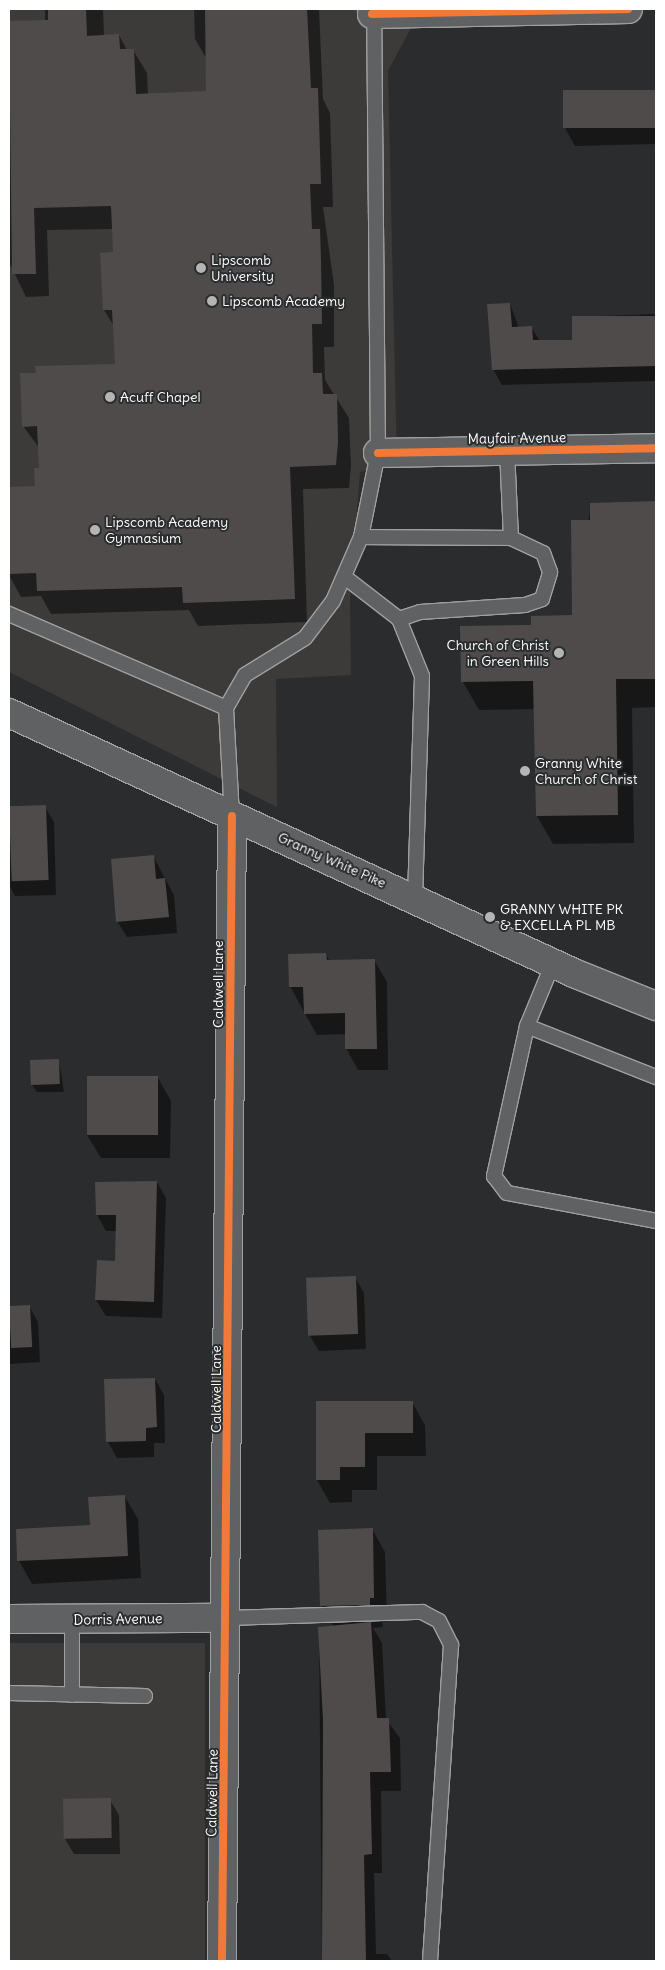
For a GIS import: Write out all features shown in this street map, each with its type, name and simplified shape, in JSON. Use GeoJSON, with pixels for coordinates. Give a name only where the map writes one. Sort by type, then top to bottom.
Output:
{"type":"FeatureCollection","features":[{"type":"Feature","properties":{"kind":"street"},"geometry":{"type":"LineString","coordinates":[[374,11],[628,9]]}},
{"type":"Feature","properties":{"kind":"street","name":"Mayfair Avenue"},"geometry":{"type":"LineString","coordinates":[[378,452],[656,448]]}},
{"type":"Feature","properties":{"kind":"street","name":"Granny White Pike"},"geometry":{"type":"LineString","coordinates":[[9,713],[232,816],[415,896],[553,963],[656,1006]]}},
{"type":"Feature","properties":{"kind":"street","name":"Caldwell Lane"},"geometry":{"type":"LineString","coordinates":[[222,1961],[227,1618],[232,816]]}},
{"type":"Feature","properties":{"kind":"street","name":"Dorris Avenue"},"geometry":{"type":"LineString","coordinates":[[9,1619],[227,1618]]}},
{"type":"Feature","properties":{"kind":"lane"},"geometry":{"type":"LineString","coordinates":[[232,816],[226,708],[246,675],[305,638],[346,578],[361,537],[378,452],[374,11]]}},
{"type":"Feature","properties":{"kind":"lane"},"geometry":{"type":"LineString","coordinates":[[507,451],[511,538]]}},
{"type":"Feature","properties":{"kind":"lane"},"geometry":{"type":"LineString","coordinates":[[361,537],[511,538],[543,553],[550,572],[542,599],[525,605],[420,612],[399,619]]}},
{"type":"Feature","properties":{"kind":"lane"},"geometry":{"type":"LineString","coordinates":[[346,578],[399,619],[422,676],[415,896]]}},
{"type":"Feature","properties":{"kind":"lane"},"geometry":{"type":"LineString","coordinates":[[9,614],[226,708]]}},
{"type":"Feature","properties":{"kind":"lane"},"geometry":{"type":"LineString","coordinates":[[553,963],[527,1026],[494,1176],[507,1193],[656,1221]]}},
{"type":"Feature","properties":{"kind":"lane"},"geometry":{"type":"LineString","coordinates":[[527,1026],[656,1076]]}},
{"type":"Feature","properties":{"kind":"lane"},"geometry":{"type":"LineString","coordinates":[[227,1618],[422,1612],[438,1621],[451,1645],[430,1961]]}},
{"type":"Feature","properties":{"kind":"lane"},"geometry":{"type":"LineString","coordinates":[[72,1620],[72,1695]]}},
{"type":"Feature","properties":{"kind":"lane"},"geometry":{"type":"LineString","coordinates":[[9,1694],[145,1696]]}},
{"type":"Feature","properties":{"kind":"shaded area","name":"Lipscomb University"},"geometry":{"type":"Polygon","coordinates":[[[9,9],[421,9],[388,71],[397,464],[360,472],[350,600],[351,675],[276,679],[277,807],[9,672],[9,9]]]}},
{"type":"Feature","properties":{"kind":"shaded area"},"geometry":{"type":"Polygon","coordinates":[[[9,1643],[205,1643],[205,1961],[9,1961],[9,1643]]]}},
{"type":"Feature","properties":{"kind":"building","name":"Lipscomb Academy"},"geometry":{"type":"Polygon","coordinates":[[[48,9],[86,9],[87,36],[119,34],[120,49],[134,49],[136,94],[206,91],[205,9],[307,9],[311,88],[318,88],[321,184],[310,184],[312,229],[320,229],[322,324],[312,324],[313,373],[322,373],[323,394],[337,394],[338,442],[336,465],[290,467],[295,599],[183,603],[182,587],[37,591],[36,573],[9,574],[9,487],[35,486],[34,468],[39,468],[37,426],[22,427],[20,373],[36,373],[35,366],[115,364],[112,310],[103,310],[100,253],[113,252],[111,206],[34,208],[36,274],[12,274],[9,21],[48,20],[48,9]]]}},
{"type":"Feature","properties":{"kind":"building"},"geometry":{"type":"Polygon","coordinates":[[[563,90],[656,90],[656,128],[563,128],[563,90]]]}},
{"type":"Feature","properties":{"kind":"building"},"geometry":{"type":"Polygon","coordinates":[[[510,303],[512,327],[532,326],[533,340],[572,340],[572,316],[656,316],[656,366],[492,370],[487,304],[510,303]]]}},
{"type":"Feature","properties":{"kind":"building","name":"Church of Christ in Green Hills"},"geometry":{"type":"Polygon","coordinates":[[[656,501],[656,679],[616,679],[618,815],[536,816],[533,681],[461,682],[460,626],[531,625],[531,616],[572,615],[571,520],[590,520],[590,503],[656,501]]]}},
{"type":"Feature","properties":{"kind":"building"},"geometry":{"type":"Polygon","coordinates":[[[46,805],[49,880],[12,881],[9,806],[46,805]]]}},
{"type":"Feature","properties":{"kind":"building"},"geometry":{"type":"Polygon","coordinates":[[[154,855],[156,879],[165,878],[169,917],[116,922],[111,859],[154,855]]]}},
{"type":"Feature","properties":{"kind":"building"},"geometry":{"type":"Polygon","coordinates":[[[326,953],[327,960],[375,959],[377,1049],[345,1049],[345,1013],[304,1014],[303,987],[289,987],[288,954],[326,953]]]}},
{"type":"Feature","properties":{"kind":"building"},"geometry":{"type":"Polygon","coordinates":[[[59,1059],[60,1084],[31,1085],[30,1060],[59,1059]]]}},
{"type":"Feature","properties":{"kind":"building"},"geometry":{"type":"Polygon","coordinates":[[[87,1076],[158,1076],[158,1135],[87,1135],[87,1076]]]}},
{"type":"Feature","properties":{"kind":"building"},"geometry":{"type":"Polygon","coordinates":[[[157,1181],[154,1302],[95,1300],[97,1260],[115,1261],[116,1215],[96,1215],[95,1182],[157,1181]]]}},
{"type":"Feature","properties":{"kind":"building"},"geometry":{"type":"Polygon","coordinates":[[[356,1276],[358,1334],[308,1336],[306,1278],[356,1276]]]}},
{"type":"Feature","properties":{"kind":"building"},"geometry":{"type":"Polygon","coordinates":[[[30,1305],[32,1347],[11,1348],[9,1306],[30,1305]]]}},
{"type":"Feature","properties":{"kind":"building"},"geometry":{"type":"Polygon","coordinates":[[[155,1378],[157,1427],[146,1428],[146,1441],[106,1442],[104,1379],[155,1378]]]}},
{"type":"Feature","properties":{"kind":"building"},"geometry":{"type":"Polygon","coordinates":[[[316,1401],[413,1401],[413,1433],[365,1433],[365,1467],[340,1467],[340,1480],[316,1480],[316,1401]]]}},
{"type":"Feature","properties":{"kind":"building"},"geometry":{"type":"Polygon","coordinates":[[[125,1495],[128,1556],[17,1561],[16,1529],[90,1525],[88,1497],[125,1495]]]}},
{"type":"Feature","properties":{"kind":"building"},"geometry":{"type":"Polygon","coordinates":[[[373,1528],[374,1598],[370,1598],[370,1605],[320,1606],[318,1530],[373,1528]]]}},
{"type":"Feature","properties":{"kind":"building"},"geometry":{"type":"Polygon","coordinates":[[[371,1622],[377,1718],[389,1718],[391,1772],[370,1772],[372,1854],[364,1855],[366,1961],[322,1961],[323,1720],[318,1627],[371,1622]]]}},
{"type":"Feature","properties":{"kind":"building"},"geometry":{"type":"Polygon","coordinates":[[[111,1798],[112,1838],[64,1839],[63,1799],[111,1798]]]}},
{"type":"Feature","properties":{"kind":"cycle path"},"geometry":{"type":"LineString","coordinates":[[372,14],[628,9]]}},
{"type":"Feature","properties":{"kind":"cycle path"},"geometry":{"type":"LineString","coordinates":[[378,453],[656,448]]}},
{"type":"Feature","properties":{"kind":"cycle path"},"geometry":{"type":"LineString","coordinates":[[222,1961],[232,816]]}},
{"type":"Feature","properties":{"kind":"place","name":"Lipscomb University"},"geometry":{"type":"Point","coordinates":[201,268]}},
{"type":"Feature","properties":{"kind":"place","name":"Lipscomb Academy"},"geometry":{"type":"Point","coordinates":[212,301]}},
{"type":"Feature","properties":{"kind":"place","name":"Acuff Chapel"},"geometry":{"type":"Point","coordinates":[110,397]}},
{"type":"Feature","properties":{"kind":"place","name":"Lipscomb Academy Gymnasium"},"geometry":{"type":"Point","coordinates":[95,530]}},
{"type":"Feature","properties":{"kind":"place","name":"Church of Christ in Green Hills"},"geometry":{"type":"Point","coordinates":[559,653]}},
{"type":"Feature","properties":{"kind":"place","name":"Granny White Church of Christ"},"geometry":{"type":"Point","coordinates":[525,771]}},
{"type":"Feature","properties":{"kind":"place","name":"GRANNY WHITE PK & EXCELLA PL MB"},"geometry":{"type":"Point","coordinates":[490,917]}}]}
